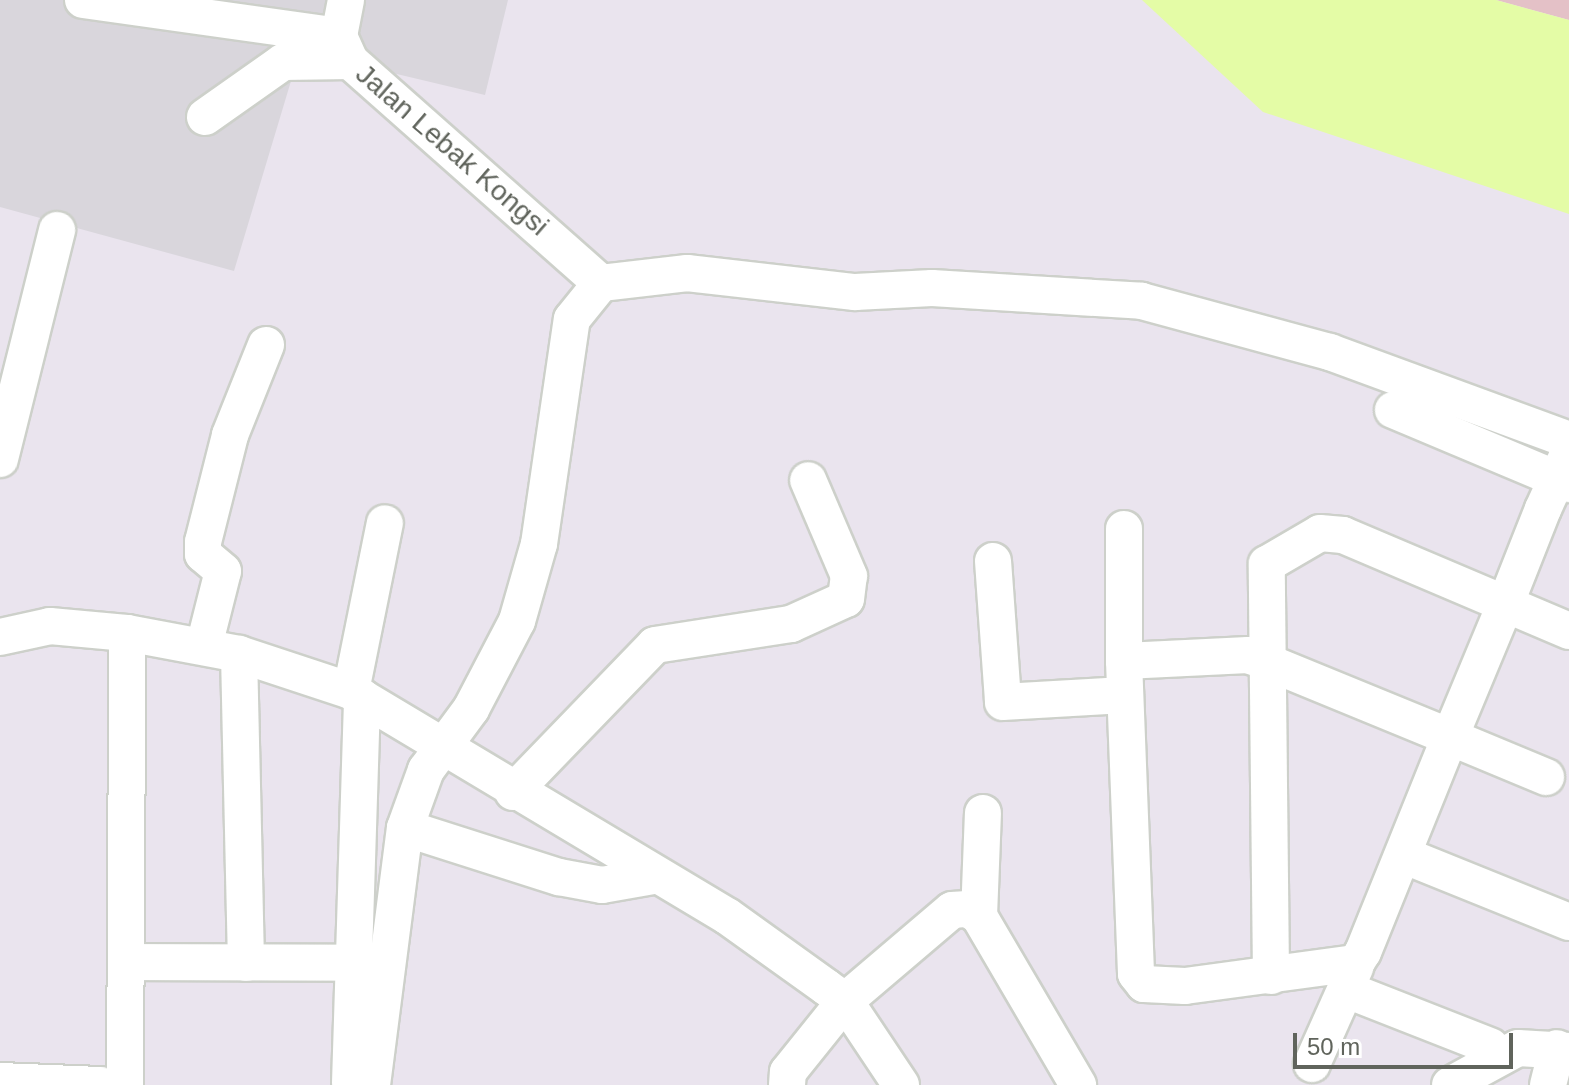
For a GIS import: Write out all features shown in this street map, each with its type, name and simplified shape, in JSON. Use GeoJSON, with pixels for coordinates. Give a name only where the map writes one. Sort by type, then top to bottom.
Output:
{"type":"FeatureCollection","features":[{"type":"Feature","properties":{"kind":"street"},"geometry":{"type":"LineString","coordinates":[[83,0],[344,49]]}},
{"type":"Feature","properties":{"kind":"street","name":"Jalan Lebak Kongsi"},"geometry":{"type":"LineString","coordinates":[[346,0],[344,49],[601,283]]}},
{"type":"Feature","properties":{"kind":"street"},"geometry":{"type":"LineString","coordinates":[[205,117],[283,62],[344,49]]}},
{"type":"Feature","properties":{"kind":"street"},"geometry":{"type":"LineString","coordinates":[[0,459],[57,230]]}},
{"type":"Feature","properties":{"kind":"street"},"geometry":{"type":"LineString","coordinates":[[372,1085],[405,828],[441,743],[471,709],[517,621],[541,530],[572,319],[601,283],[687,273],[855,292],[932,288],[1156,304],[1330,352],[1569,440]]}},
{"type":"Feature","properties":{"kind":"street"},"geometry":{"type":"LineString","coordinates":[[246,963],[222,650],[223,571],[203,554],[203,542],[230,435],[266,345]]}},
{"type":"Feature","properties":{"kind":"street"},"geometry":{"type":"LineString","coordinates":[[1312,1064],[1403,855],[1505,605],[1565,472],[1393,410]]}},
{"type":"Feature","properties":{"kind":"street"},"geometry":{"type":"LineString","coordinates":[[513,792],[655,645],[791,624],[846,599],[849,576],[808,480]]}},
{"type":"Feature","properties":{"kind":"street"},"geometry":{"type":"LineString","coordinates":[[349,1085],[358,963],[356,694],[385,523]]}},
{"type":"Feature","properties":{"kind":"street"},"geometry":{"type":"LineString","coordinates":[[1124,529],[1124,678],[1136,974],[1159,987],[1271,976],[1352,976],[1490,1046]]}},
{"type":"Feature","properties":{"kind":"street"},"geometry":{"type":"LineString","coordinates":[[1271,976],[1265,661],[1267,564],[1320,533],[1343,535],[1569,631]]}},
{"type":"Feature","properties":{"kind":"street"},"geometry":{"type":"LineString","coordinates":[[993,561],[1003,702],[1124,678],[1265,661],[1546,777]]}},
{"type":"Feature","properties":{"kind":"street"},"geometry":{"type":"LineString","coordinates":[[0,637],[50,626],[127,633],[222,650],[356,694],[441,743],[513,792],[653,876],[727,916],[845,1001],[901,1085]]}},
{"type":"Feature","properties":{"kind":"street"},"geometry":{"type":"LineString","coordinates":[[125,1085],[127,633]]}},
{"type":"Feature","properties":{"kind":"street"},"geometry":{"type":"LineString","coordinates":[[983,813],[979,916],[1078,1085]]}},
{"type":"Feature","properties":{"kind":"street"},"geometry":{"type":"LineString","coordinates":[[405,828],[559,877],[616,884],[653,876]]}},
{"type":"Feature","properties":{"kind":"street"},"geometry":{"type":"LineString","coordinates":[[1403,855],[1569,922]]}},
{"type":"Feature","properties":{"kind":"street"},"geometry":{"type":"LineString","coordinates":[[787,1085],[788,1072],[845,1001],[952,910],[979,916]]}},
{"type":"Feature","properties":{"kind":"street"},"geometry":{"type":"LineString","coordinates":[[127,962],[358,963]]}},
{"type":"Feature","properties":{"kind":"street"},"geometry":{"type":"LineString","coordinates":[[1450,1085],[1518,1048],[1563,1050],[1548,1085]]}},
{"type":"Feature","properties":{"kind":"street"},"geometry":{"type":"LineString","coordinates":[[0,1081],[100,1085]]}},
{"type":"Feature","properties":{"kind":"shaded area"},"geometry":{"type":"Polygon","coordinates":[[[0,0],[508,0],[485,95],[300,51],[234,271],[0,207],[0,0]]]}},
{"type":"Feature","properties":{"kind":"shaded area"},"geometry":{"type":"Polygon","coordinates":[[[1142,0],[1496,0],[1569,20],[1569,214],[1263,112],[1142,0]]]}},
{"type":"Feature","properties":{"kind":"shaded area"},"geometry":{"type":"Polygon","coordinates":[[[1496,0],[1569,0],[1569,20],[1496,0]]]}}]}
